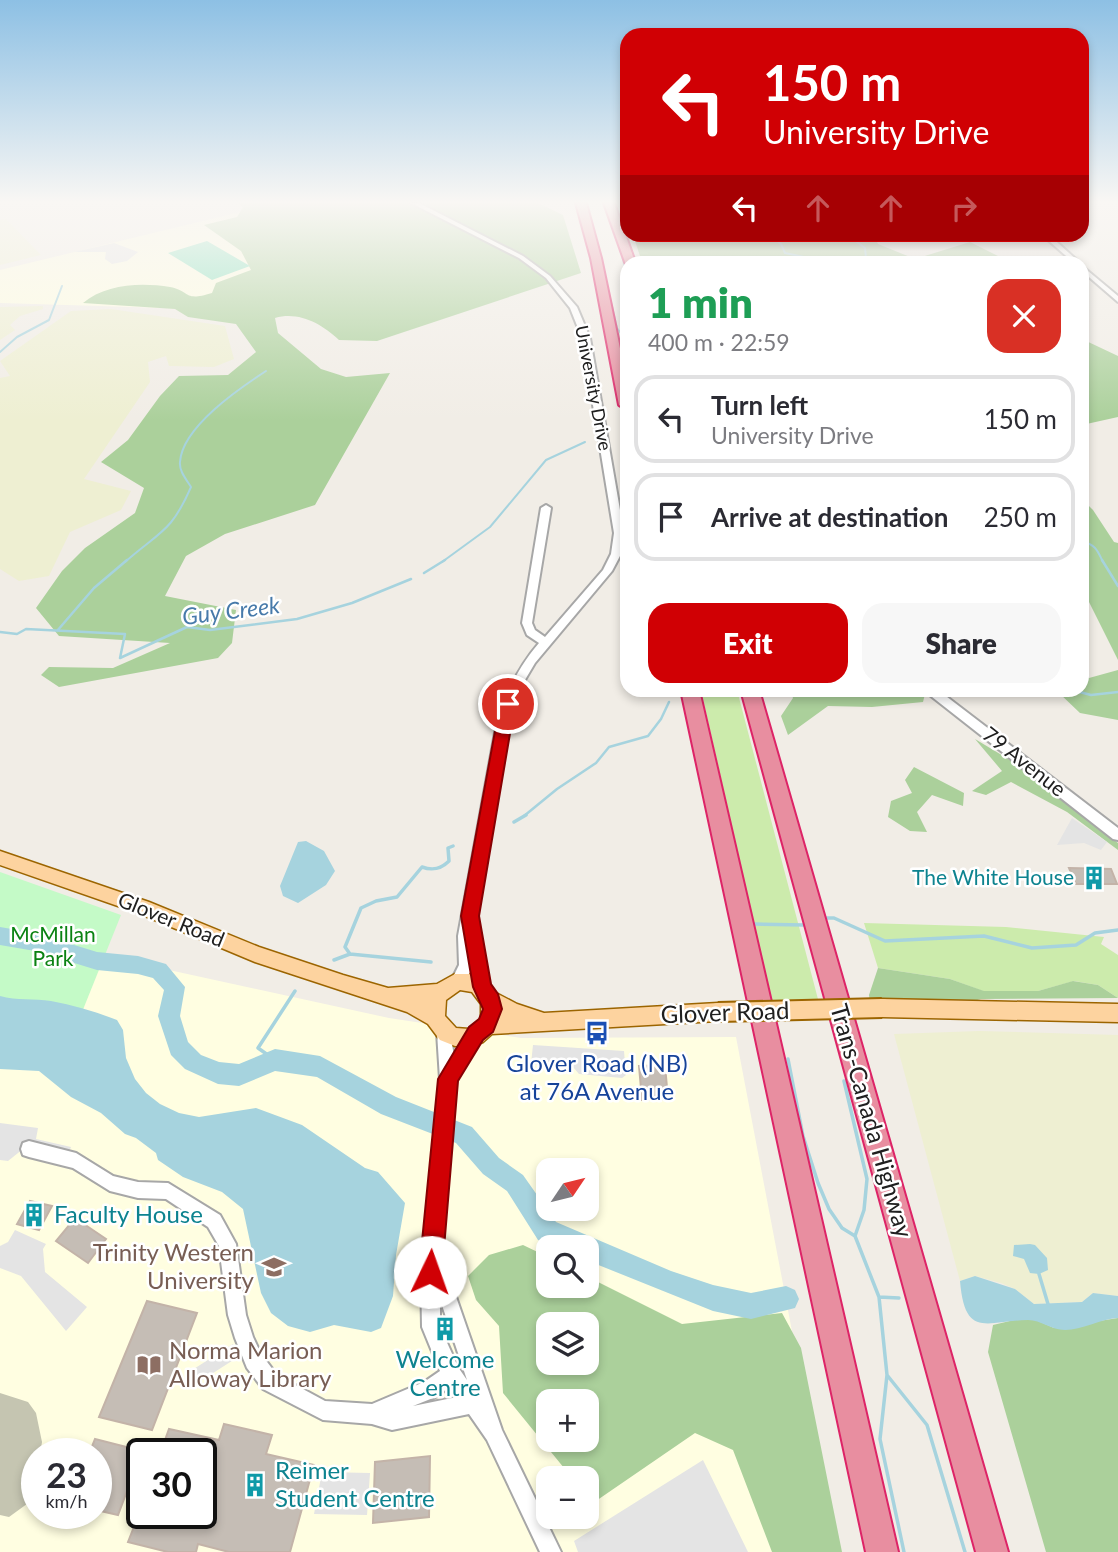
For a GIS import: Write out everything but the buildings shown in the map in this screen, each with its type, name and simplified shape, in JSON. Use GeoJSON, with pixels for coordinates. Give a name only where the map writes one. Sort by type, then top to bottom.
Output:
{"type":"FeatureCollection","features":[{"type":"Feature","properties":{"kind":"highway"},"geometry":{"type":"LineString","coordinates":[[600,275],[620,376]]}},
{"type":"Feature","properties":{"kind":"highway"},"geometry":{"type":"LineString","coordinates":[[692,697],[882,1552]]}},
{"type":"Feature","properties":{"kind":"highway","name":"Trans-Canada Highway"},"geometry":{"type":"LineString","coordinates":[[752,697],[992,1552]]}},
{"type":"Feature","properties":{"kind":"main road","name":"Glover Road"},"geometry":{"type":"LineString","coordinates":[[0,858],[143,907],[256,954],[413,1005],[439,1024]]}},
{"type":"Feature","properties":{"kind":"main road"},"geometry":{"type":"LineString","coordinates":[[474,984],[487,994],[491,1017],[481,1029],[459,1037],[439,1024],[434,1004],[449,988],[474,984]]}},
{"type":"Feature","properties":{"kind":"main road","name":"Glover Road"},"geometry":{"type":"LineString","coordinates":[[381,994],[449,988]]}},
{"type":"Feature","properties":{"kind":"main road","name":"Glover Road"},"geometry":{"type":"LineString","coordinates":[[487,994],[513,1012],[543,1021]]}},
{"type":"Feature","properties":{"kind":"main road","name":"Glover Road"},"geometry":{"type":"LineString","coordinates":[[481,1029],[543,1021],[718,1012],[882,1008],[1118,1013]]}},
{"type":"Feature","properties":{"kind":"street","name":"University Drive"},"geometry":{"type":"LineString","coordinates":[[449,988],[465,970],[466,936],[504,716],[519,678],[545,642],[607,571],[618,543],[618,522],[584,331],[569,301],[545,275]]}},
{"type":"Feature","properties":{"kind":"street"},"geometry":{"type":"LineString","coordinates":[[1090,275],[1118,300]]}},
{"type":"Feature","properties":{"kind":"street"},"geometry":{"type":"LineString","coordinates":[[545,642],[531,632],[527,623],[546,508]]}},
{"type":"Feature","properties":{"kind":"street","name":"79 Avenue"},"geometry":{"type":"LineString","coordinates":[[940,697],[1118,835]]}},
{"type":"Feature","properties":{"kind":"street","name":"University Drive"},"geometry":{"type":"LineString","coordinates":[[470,916],[487,994]]}},
{"type":"Feature","properties":{"kind":"street"},"geometry":{"type":"LineString","coordinates":[[439,1024],[448,1081],[430,1272],[431,1326],[451,1374],[494,1433]]}},
{"type":"Feature","properties":{"kind":"street"},"geometry":{"type":"LineString","coordinates":[[448,1081],[481,1029]]}},
{"type":"Feature","properties":{"kind":"street"},"geometry":{"type":"LineString","coordinates":[[29,1149],[76,1161],[110,1183],[138,1190],[168,1192],[214,1221],[227,1244],[237,1315],[244,1338],[254,1361],[270,1382],[323,1410],[372,1414],[392,1420],[471,1404]]}},
{"type":"Feature","properties":{"kind":"street"},"geometry":{"type":"LineString","coordinates":[[430,1272],[448,1297],[494,1433],[551,1552]]}},
{"type":"Feature","properties":{"kind":"street"},"geometry":{"type":"LineString","coordinates":[[372,1414],[431,1389],[451,1374]]}},
{"type":"Feature","properties":{"kind":"shaded area"},"geometry":{"type":"Polygon","coordinates":[[[0,275],[280,275],[300,312],[0,303],[0,275]]]}},
{"type":"Feature","properties":{"kind":"shaded area"},"geometry":{"type":"Polygon","coordinates":[[[43,306],[43,309],[20,316],[10,325],[15,330],[0,340],[0,307],[43,306]]]}},
{"type":"Feature","properties":{"kind":"shaded area"},"geometry":{"type":"Polygon","coordinates":[[[111,309],[225,326],[234,359],[214,367],[169,366],[166,356],[148,362],[150,382],[84,479],[131,491],[121,510],[70,532],[49,576],[19,581],[0,569],[0,378],[10,376],[0,361],[71,311],[111,309]]]}},
{"type":"Feature","properties":{"kind":"shaded area"},"geometry":{"type":"Polygon","coordinates":[[[1072,818],[1107,842],[1101,850],[1084,843],[1057,845],[1072,818]]]}},
{"type":"Feature","properties":{"kind":"shaded area","name":"Trinity Western University"},"geometry":{"type":"Polygon","coordinates":[[[97,961],[137,963],[389,1018],[521,1038],[736,1037],[834,1552],[0,1552],[0,1023],[97,961]]]}},
{"type":"Feature","properties":{"kind":"shaded area"},"geometry":{"type":"Polygon","coordinates":[[[979,1031],[1118,1035],[1118,1296],[1093,1293],[1082,1302],[1034,1304],[1015,1289],[1001,1283],[975,1276],[960,1281],[894,1034],[979,1031]]]}},
{"type":"Feature","properties":{"kind":"shaded area"},"geometry":{"type":"Polygon","coordinates":[[[533,1045],[624,1051],[626,1075],[622,1078],[579,1074],[573,1067],[531,1064],[533,1045]]]}},
{"type":"Feature","properties":{"kind":"shaded area"},"geometry":{"type":"Polygon","coordinates":[[[0,1123],[38,1128],[36,1139],[71,1147],[68,1154],[28,1145],[8,1161],[0,1160],[0,1123]]]}},
{"type":"Feature","properties":{"kind":"shaded area"},"geometry":{"type":"Polygon","coordinates":[[[15,1230],[46,1244],[43,1249],[45,1272],[87,1307],[66,1331],[21,1276],[0,1268],[0,1246],[8,1242],[15,1230]]]}},
{"type":"Feature","properties":{"kind":"shaded area"},"geometry":{"type":"Polygon","coordinates":[[[233,1344],[238,1357],[193,1386],[189,1372],[233,1344]]]}},
{"type":"Feature","properties":{"kind":"shaded area"},"geometry":{"type":"Polygon","coordinates":[[[0,1393],[28,1402],[36,1413],[41,1438],[21,1438],[21,1508],[9,1517],[0,1515],[0,1393]]]}},
{"type":"Feature","properties":{"kind":"shaded area"},"geometry":{"type":"Polygon","coordinates":[[[703,1460],[748,1552],[578,1552],[574,1541],[593,1529],[599,1529],[599,1525],[703,1460]]]}},
{"type":"Feature","properties":{"kind":"shaded area"},"geometry":{"type":"Polygon","coordinates":[[[322,1472],[370,1473],[367,1515],[314,1514],[322,1472]]]}},
{"type":"Feature","properties":{"kind":"green space"},"geometry":{"type":"Polygon","coordinates":[[[205,275],[224,275],[212,280],[205,275]]]}},
{"type":"Feature","properties":{"kind":"green space"},"geometry":{"type":"Polygon","coordinates":[[[236,275],[574,275],[377,341],[339,340],[310,320],[293,316],[275,318],[278,333],[321,369],[346,377],[390,373],[315,505],[225,534],[186,556],[165,596],[236,610],[232,643],[218,658],[59,687],[41,675],[49,667],[113,668],[170,643],[59,636],[36,608],[62,571],[85,548],[135,513],[144,488],[101,462],[128,440],[160,396],[179,376],[228,375],[256,352],[236,324],[188,317],[175,309],[83,303],[102,292],[124,286],[170,287],[196,296],[212,293],[216,283],[236,275]]]}},
{"type":"Feature","properties":{"kind":"green space"},"geometry":{"type":"Polygon","coordinates":[[[1089,342],[1118,356],[1118,417],[1089,423],[1089,342]]]}},
{"type":"Feature","properties":{"kind":"green space"},"geometry":{"type":"Polygon","coordinates":[[[1089,506],[1114,542],[1118,543],[1118,660],[1089,602],[1089,506]]]}},
{"type":"Feature","properties":{"kind":"green space"},"geometry":{"type":"Polygon","coordinates":[[[1118,670],[1118,720],[1080,713],[1063,697],[1089,697],[1089,678],[1118,670]]]}},
{"type":"Feature","properties":{"kind":"green space"},"geometry":{"type":"Polygon","coordinates":[[[703,697],[739,697],[819,1003],[772,1004],[703,697]]]}},
{"type":"Feature","properties":{"kind":"green space"},"geometry":{"type":"Polygon","coordinates":[[[924,697],[923,702],[872,707],[828,706],[788,735],[781,716],[793,698],[924,697]]]}},
{"type":"Feature","properties":{"kind":"green space"},"geometry":{"type":"Polygon","coordinates":[[[975,739],[1015,763],[1118,843],[1118,850],[1067,812],[1011,782],[986,795],[972,791],[1002,771],[975,739]]]}},
{"type":"Feature","properties":{"kind":"green space"},"geometry":{"type":"Polygon","coordinates":[[[914,767],[964,793],[963,806],[932,795],[917,812],[927,832],[910,831],[888,817],[891,801],[912,793],[905,780],[914,767]]]}},
{"type":"Feature","properties":{"kind":"green space","name":"McMillan Park"},"geometry":{"type":"Polygon","coordinates":[[[0,872],[121,915],[72,1037],[0,1023],[0,872]]]}},
{"type":"Feature","properties":{"kind":"green space"},"geometry":{"type":"Polygon","coordinates":[[[864,923],[1006,927],[1104,937],[1101,944],[1118,955],[1118,998],[1098,985],[1074,981],[1038,991],[983,991],[950,979],[878,968],[864,923]]]}},
{"type":"Feature","properties":{"kind":"green space"},"geometry":{"type":"Polygon","coordinates":[[[878,968],[950,979],[984,991],[1038,991],[1073,981],[1098,985],[1118,998],[981,999],[955,1006],[871,1009],[869,995],[878,968]]]}},
{"type":"Feature","properties":{"kind":"green space"},"geometry":{"type":"Polygon","coordinates":[[[523,1245],[536,1251],[536,1298],[599,1298],[599,1282],[682,1324],[782,1313],[801,1348],[842,1552],[772,1552],[733,1450],[695,1433],[599,1499],[599,1466],[562,1466],[551,1452],[599,1452],[599,1389],[536,1389],[536,1434],[503,1393],[499,1326],[476,1300],[468,1276],[489,1255],[523,1245]]]}},
{"type":"Feature","properties":{"kind":"green space"},"geometry":{"type":"Polygon","coordinates":[[[1118,1318],[1118,1552],[1046,1552],[988,1352],[993,1325],[1014,1320],[1036,1320],[1054,1328],[1118,1318]]]}},
{"type":"Feature","properties":{"kind":"water"},"geometry":{"type":"Polygon","coordinates":[[[306,841],[324,851],[335,871],[326,885],[298,903],[283,896],[280,886],[298,842],[306,841]]]}},
{"type":"Feature","properties":{"kind":"water"},"geometry":{"type":"Polygon","coordinates":[[[0,996],[60,1003],[117,1020],[123,1030],[126,1058],[135,1079],[146,1093],[160,1104],[179,1113],[199,1117],[256,1108],[302,1125],[365,1168],[378,1172],[405,1203],[396,1255],[393,1296],[381,1328],[371,1332],[334,1325],[310,1332],[288,1326],[271,1313],[261,1293],[243,1209],[222,1192],[183,1177],[158,1160],[156,1153],[136,1138],[125,1134],[101,1113],[71,1097],[39,1071],[0,1069],[0,996]]]}},
{"type":"Feature","properties":{"kind":"water"},"geometry":{"type":"Polygon","coordinates":[[[1014,1245],[1035,1245],[1047,1258],[1048,1270],[1039,1274],[1030,1273],[1024,1259],[1013,1256],[1014,1245]]]}},
{"type":"Feature","properties":{"kind":"water"},"geometry":{"type":"Polygon","coordinates":[[[975,1276],[1015,1289],[1034,1304],[1082,1302],[1093,1293],[1118,1296],[1118,1318],[1065,1330],[1028,1320],[980,1323],[967,1312],[960,1281],[975,1276]]]}},
{"type":"Feature","properties":{"kind":"waterway"},"geometry":{"type":"LineString","coordinates":[[606,281],[620,332]]}},
{"type":"Feature","properties":{"kind":"waterway"},"geometry":{"type":"LineString","coordinates":[[0,352],[17,337],[49,320],[62,286]]}},
{"type":"Feature","properties":{"kind":"waterway"},"geometry":{"type":"LineString","coordinates":[[125,562],[171,523],[184,502],[191,487],[182,472],[180,462],[183,449],[191,435],[214,410],[266,371]]}},
{"type":"Feature","properties":{"kind":"waterway","name":"Guy Creek"},"geometry":{"type":"LineString","coordinates":[[443,561],[490,527],[546,460],[585,442]]}},
{"type":"Feature","properties":{"kind":"waterway"},"geometry":{"type":"LineString","coordinates":[[1089,544],[1096,549],[1103,562]]}},
{"type":"Feature","properties":{"kind":"waterway"},"geometry":{"type":"LineString","coordinates":[[57,631],[94,588],[127,560]]}},
{"type":"Feature","properties":{"kind":"waterway"},"geometry":{"type":"LineString","coordinates":[[1102,560],[1118,586]]}},
{"type":"Feature","properties":{"kind":"waterway","name":"Guy Creek"},"geometry":{"type":"LineString","coordinates":[[424,573],[443,561]]}},
{"type":"Feature","properties":{"kind":"waterway","name":"Guy Creek"},"geometry":{"type":"LineString","coordinates":[[57,631],[125,634],[120,658],[187,627],[210,630],[297,619],[352,603],[411,579]]}},
{"type":"Feature","properties":{"kind":"waterway","name":"Guy Creek"},"geometry":{"type":"LineString","coordinates":[[0,632],[17,634],[26,629],[57,631]]}},
{"type":"Feature","properties":{"kind":"waterway"},"geometry":{"type":"LineString","coordinates":[[1089,694],[1118,692]]}},
{"type":"Feature","properties":{"kind":"waterway"},"geometry":{"type":"LineString","coordinates":[[524,816],[557,789],[596,763],[609,747],[648,736],[661,719],[669,702]]}},
{"type":"Feature","properties":{"kind":"waterway"},"geometry":{"type":"LineString","coordinates":[[514,822],[526,815]]}},
{"type":"Feature","properties":{"kind":"waterway"},"geometry":{"type":"LineString","coordinates":[[350,954],[345,947],[361,908],[376,901],[397,897],[422,867],[437,868],[449,861],[448,848],[453,846]]}},
{"type":"Feature","properties":{"kind":"waterway"},"geometry":{"type":"LineString","coordinates":[[826,918],[834,918],[885,941],[984,936],[1032,948],[1076,945],[1095,933],[1118,930]]}},
{"type":"Feature","properties":{"kind":"waterway"},"geometry":{"type":"LineString","coordinates":[[754,924],[804,925]]}},
{"type":"Feature","properties":{"kind":"waterway"},"geometry":{"type":"LineString","coordinates":[[0,936],[35,942],[97,961],[138,965],[159,971],[175,987],[169,1016],[179,1048],[193,1062],[218,1073],[239,1075],[275,1060],[320,1067],[389,1106],[464,1135],[491,1166],[515,1183],[547,1231],[670,1283],[713,1298],[751,1306],[786,1299]]}},
{"type":"Feature","properties":{"kind":"waterway"},"geometry":{"type":"LineString","coordinates":[[334,960],[350,954]]}},
{"type":"Feature","properties":{"kind":"waterway"},"geometry":{"type":"LineString","coordinates":[[350,954],[431,962]]}},
{"type":"Feature","properties":{"kind":"waterway"},"geometry":{"type":"LineString","coordinates":[[275,1060],[258,1048],[295,991]]}},
{"type":"Feature","properties":{"kind":"waterway"},"geometry":{"type":"LineString","coordinates":[[788,1059],[803,1136],[818,1183],[829,1209],[842,1228],[855,1236]]}},
{"type":"Feature","properties":{"kind":"waterway"},"geometry":{"type":"LineString","coordinates":[[844,1081],[867,1179],[864,1210],[855,1236]]}},
{"type":"Feature","properties":{"kind":"waterway"},"geometry":{"type":"LineString","coordinates":[[855,1236],[879,1297]]}},
{"type":"Feature","properties":{"kind":"waterway"},"geometry":{"type":"LineString","coordinates":[[1039,1274],[1048,1304]]}},
{"type":"Feature","properties":{"kind":"waterway"},"geometry":{"type":"LineString","coordinates":[[879,1297],[899,1298]]}},
{"type":"Feature","properties":{"kind":"waterway"},"geometry":{"type":"LineString","coordinates":[[879,1297],[887,1375]]}},
{"type":"Feature","properties":{"kind":"waterway"},"geometry":{"type":"LineString","coordinates":[[887,1375],[927,1425],[965,1552]]}},
{"type":"Feature","properties":{"kind":"waterway"},"geometry":{"type":"LineString","coordinates":[[887,1375],[880,1439],[904,1552]]}},
{"type":"Feature","properties":{"kind":"place","name":"The White House"},"geometry":{"type":"Point","coordinates":[1094,878]}},
{"type":"Feature","properties":{"kind":"place","name":"Glover Road (NB) at 76A Avenue"},"geometry":{"type":"Point","coordinates":[597,1033]}},
{"type":"Feature","properties":{"kind":"place","name":"Faculty House"},"geometry":{"type":"Point","coordinates":[34,1215]}},
{"type":"Feature","properties":{"kind":"place","name":"Trinity Western University"},"geometry":{"type":"Point","coordinates":[274,1267]}},
{"type":"Feature","properties":{"kind":"place","name":"Welcome Centre"},"geometry":{"type":"Point","coordinates":[445,1329]}},
{"type":"Feature","properties":{"kind":"place","name":"Norma Marion Alloway Library"},"geometry":{"type":"Point","coordinates":[149,1365]}},
{"type":"Feature","properties":{"kind":"place","name":"Reimer Student Centre"},"geometry":{"type":"Point","coordinates":[255,1485]}},
{"type":"Feature","properties":{"kind":"route"},"geometry":{"type":"LineString","coordinates":[[430,1272],[448,1079],[476,1034],[491,1017],[491,1000],[482,987],[470,916],[508,704]]}}]}
